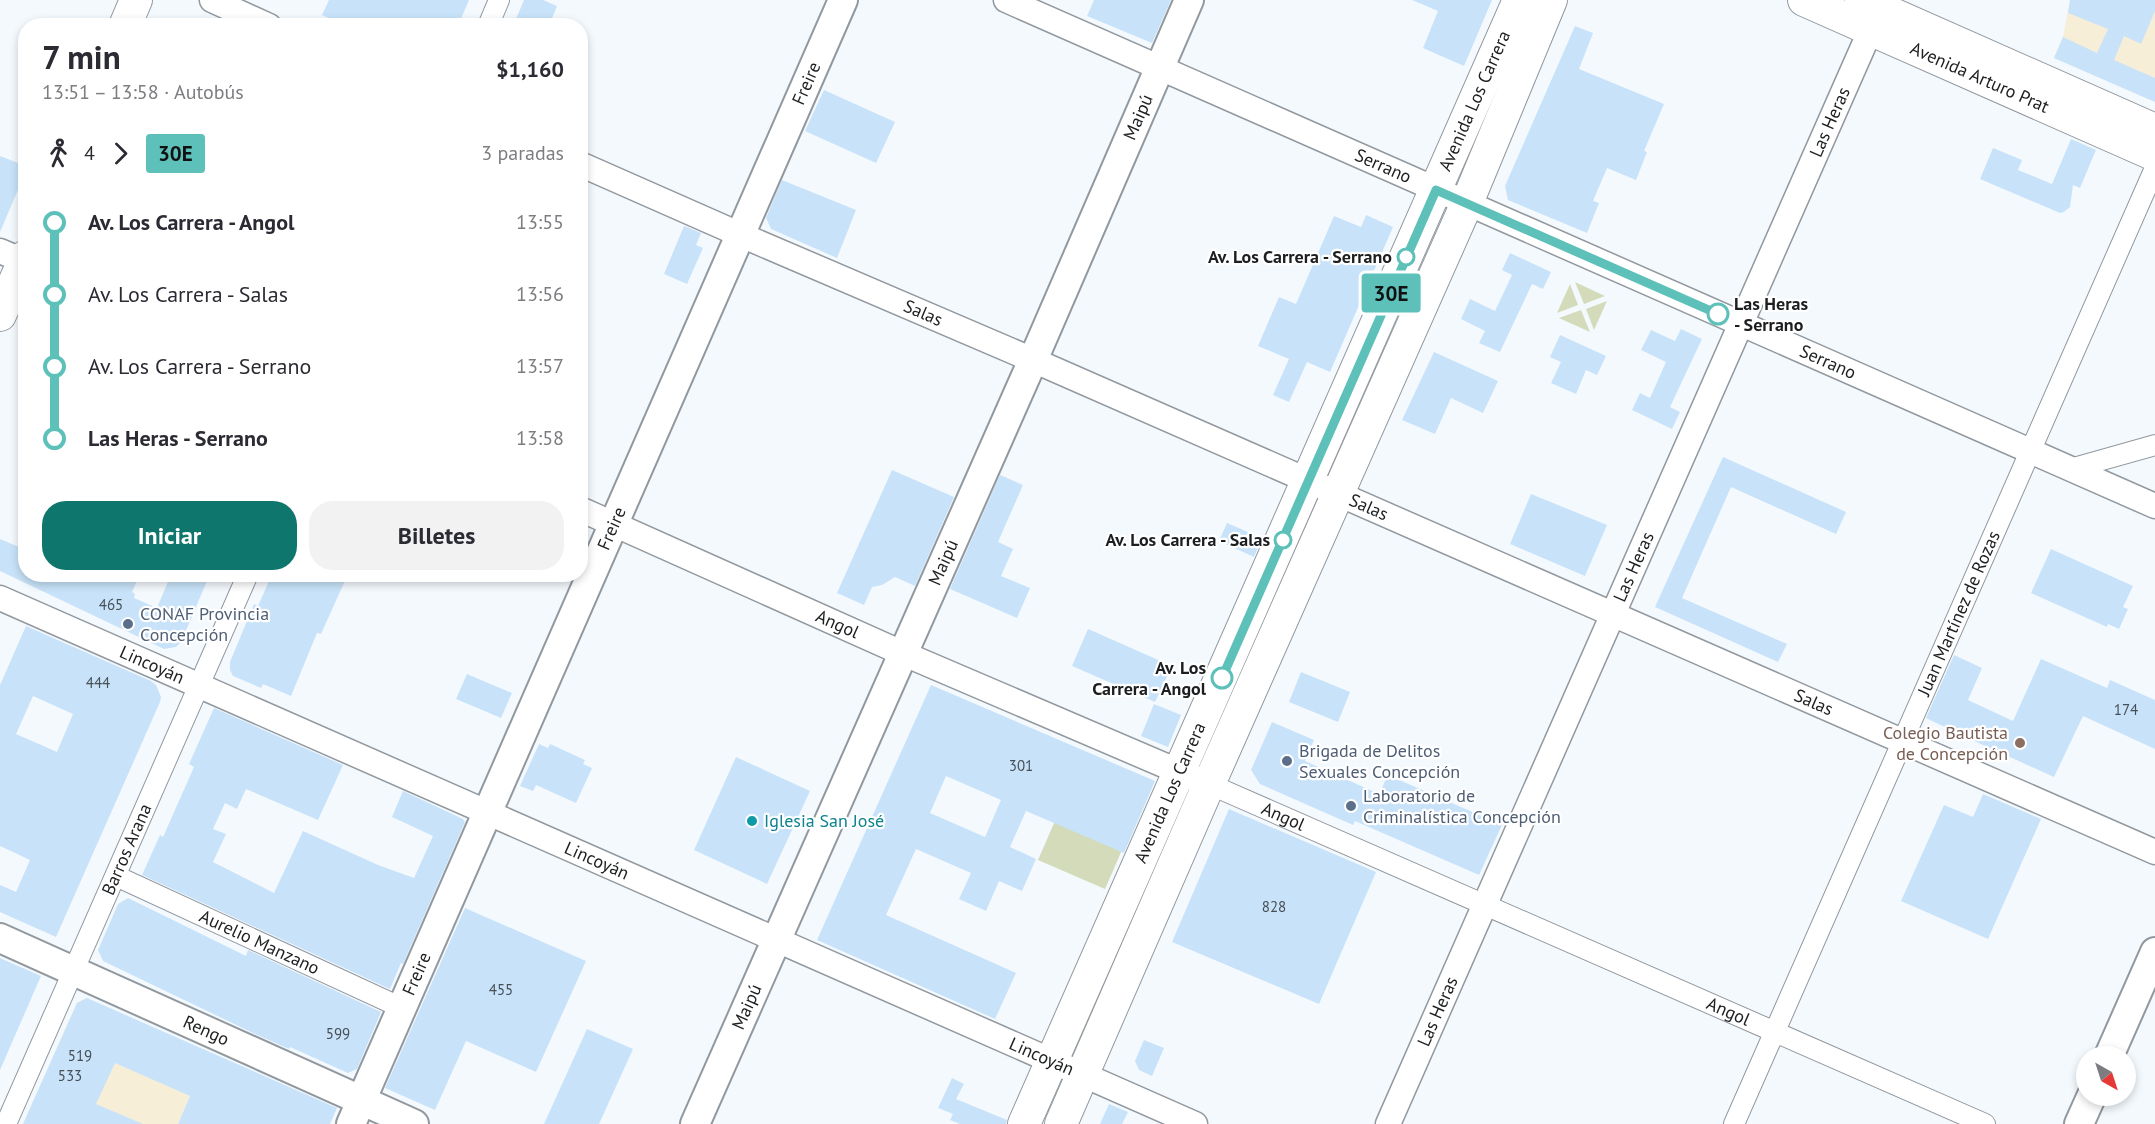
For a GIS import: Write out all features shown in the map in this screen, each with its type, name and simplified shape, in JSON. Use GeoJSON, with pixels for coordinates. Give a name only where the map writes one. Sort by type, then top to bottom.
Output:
{"type":"FeatureCollection","features":[{"type":"Feature","properties":{"kind":"main road"},"geometry":{"type":"LineString","coordinates":[[128,18],[136,0]]}},
{"type":"Feature","properties":{"kind":"main road","name":"Freire"},"geometry":{"type":"LineString","coordinates":[[356,1112],[843,0]]}},
{"type":"Feature","properties":{"kind":"main road","name":"Maipú"},"geometry":{"type":"LineString","coordinates":[[695,1124],[1033,360],[1189,0]]}},
{"type":"Feature","properties":{"kind":"main road","name":"Avenida Los Carrera"},"geometry":{"type":"LineString","coordinates":[[1024,1124],[1519,0]]}},
{"type":"Feature","properties":{"kind":"main road","name":"Avenida Los Carrera"},"geometry":{"type":"LineString","coordinates":[[1061,1124],[1467,203],[1551,0]]}},
{"type":"Feature","properties":{"kind":"main road","name":"Avenida Arturo Prat"},"geometry":{"type":"LineString","coordinates":[[1804,0],[1874,10],[2155,130]]}},
{"type":"Feature","properties":{"kind":"main road","name":"Avenida Arturo Prat"},"geometry":{"type":"LineString","coordinates":[[1874,10],[2155,155]]}},
{"type":"Feature","properties":{"kind":"main road"},"geometry":{"type":"LineString","coordinates":[[0,315],[18,261]]}},
{"type":"Feature","properties":{"kind":"main road","name":"Rengo"},"geometry":{"type":"LineString","coordinates":[[0,938],[74,970],[356,1112],[414,1124]]}},
{"type":"Feature","properties":{"kind":"main road"},"geometry":{"type":"LineString","coordinates":[[2113,1046],[2155,952]]}},
{"type":"Feature","properties":{"kind":"main road"},"geometry":{"type":"LineString","coordinates":[[2079,1124],[2087,1106]]}},
{"type":"Feature","properties":{"kind":"street"},"geometry":{"type":"LineString","coordinates":[[212,0],[251,18]]}},
{"type":"Feature","properties":{"kind":"street"},"geometry":{"type":"LineString","coordinates":[[492,18],[500,0]]}},
{"type":"Feature","properties":{"kind":"street","name":"Serrano"},"geometry":{"type":"LineString","coordinates":[[1006,0],[2155,506]]}},
{"type":"Feature","properties":{"kind":"street","name":"Las Heras"},"geometry":{"type":"LineString","coordinates":[[1388,1124],[1741,324],[1874,10]]}},
{"type":"Feature","properties":{"kind":"street","name":"Salas"},"geometry":{"type":"LineString","coordinates":[[588,168],[2155,852]]}},
{"type":"Feature","properties":{"kind":"street","name":"Juan Martínez de Rozas"},"geometry":{"type":"LineString","coordinates":[[1734,1124],[2155,168]]}},
{"type":"Feature","properties":{"kind":"street"},"geometry":{"type":"LineString","coordinates":[[2070,469],[2155,445]]}},
{"type":"Feature","properties":{"kind":"street","name":"Angol"},"geometry":{"type":"LineString","coordinates":[[588,513],[902,653],[1180,771],[1985,1124]]}},
{"type":"Feature","properties":{"kind":"street","name":"Barros Arana"},"geometry":{"type":"LineString","coordinates":[[6,1124],[244,582]]}},
{"type":"Feature","properties":{"kind":"street","name":"Lincoyán"},"geometry":{"type":"LineString","coordinates":[[0,598],[1195,1124]]}},
{"type":"Feature","properties":{"kind":"street","name":"Aurelio Manzano"},"geometry":{"type":"LineString","coordinates":[[116,876],[402,1008]]}},
{"type":"Feature","properties":{"kind":"shaded area"},"geometry":{"type":"Polygon","coordinates":[[[2070,0],[2155,0],[2155,102],[2054,58],[2063,37],[2070,0]]]}},
{"type":"Feature","properties":{"kind":"shaded area"},"geometry":{"type":"Polygon","coordinates":[[[87,998],[190,1096],[178,1124],[23,1124],[77,1003],[87,998]]]}},
{"type":"Feature","properties":{"kind":"green space"},"geometry":{"type":"Polygon","coordinates":[[[1575,282],[1605,296],[1584,304],[1575,282]]]}},
{"type":"Feature","properties":{"kind":"green space"},"geometry":{"type":"Polygon","coordinates":[[[1570,284],[1578,305],[1557,313],[1570,284]]]}},
{"type":"Feature","properties":{"kind":"green space"},"geometry":{"type":"Polygon","coordinates":[[[1607,301],[1594,330],[1586,309],[1607,301]]]}},
{"type":"Feature","properties":{"kind":"green space"},"geometry":{"type":"Polygon","coordinates":[[[1581,310],[1590,332],[1559,318],[1581,310]]]}},
{"type":"Feature","properties":{"kind":"green space"},"geometry":{"type":"Polygon","coordinates":[[[1055,821],[1122,850],[1105,889],[1038,860],[1055,821]]]}},
{"type":"Feature","properties":{"kind":"building"},"geometry":{"type":"Polygon","coordinates":[[[329,0],[469,0],[461,18],[329,18],[322,15],[329,0]]]}},
{"type":"Feature","properties":{"kind":"building"},"geometry":{"type":"Polygon","coordinates":[[[524,0],[543,0],[557,6],[552,18],[516,18],[524,0]]]}},
{"type":"Feature","properties":{"kind":"building"},"geometry":{"type":"Polygon","coordinates":[[[1094,0],[1171,0],[1152,43],[1087,16],[1094,0]]]}},
{"type":"Feature","properties":{"kind":"building"},"geometry":{"type":"Polygon","coordinates":[[[1412,0],[1492,0],[1464,66],[1423,48],[1438,11],[1412,0]]]}},
{"type":"Feature","properties":{"kind":"building"},"geometry":{"type":"Polygon","coordinates":[[[2070,0],[2155,0],[2155,11],[2141,44],[2124,36],[2114,60],[2155,78],[2155,102],[2054,58],[2063,37],[2097,53],[2108,29],[2068,13],[2070,0]]]}},
{"type":"Feature","properties":{"kind":"building"},"geometry":{"type":"Polygon","coordinates":[[[1575,26],[1593,33],[1579,69],[1664,104],[1644,151],[1647,152],[1636,180],[1607,168],[1593,201],[1599,203],[1587,233],[1508,200],[1505,186],[1575,26]]]}},
{"type":"Feature","properties":{"kind":"building"},"geometry":{"type":"Polygon","coordinates":[[[824,90],[895,122],[876,163],[805,131],[824,90]]]}},
{"type":"Feature","properties":{"kind":"building"},"geometry":{"type":"Polygon","coordinates":[[[2071,139],[2096,150],[2080,188],[2073,185],[2070,207],[2064,212],[2060,213],[1980,179],[1993,148],[2022,160],[2018,170],[2052,184],[2071,139]]]}},
{"type":"Feature","properties":{"kind":"building"},"geometry":{"type":"Polygon","coordinates":[[[0,156],[18,163],[18,190],[0,232],[0,156]]]}},
{"type":"Feature","properties":{"kind":"building"},"geometry":{"type":"Polygon","coordinates":[[[782,180],[856,210],[837,258],[771,229],[766,218],[782,180]]]}},
{"type":"Feature","properties":{"kind":"building"},"geometry":{"type":"Polygon","coordinates":[[[1366,215],[1393,227],[1330,372],[1307,362],[1289,402],[1273,395],[1289,359],[1258,346],[1279,297],[1296,304],[1334,216],[1361,227],[1366,215]]]}},
{"type":"Feature","properties":{"kind":"building"},"geometry":{"type":"Polygon","coordinates":[[[684,226],[701,233],[696,245],[703,248],[687,284],[664,274],[684,226]]]}},
{"type":"Feature","properties":{"kind":"building"},"geometry":{"type":"Polygon","coordinates":[[[1510,253],[1551,272],[1543,289],[1532,284],[1500,352],[1479,343],[1485,331],[1461,319],[1470,299],[1495,311],[1512,275],[1502,270],[1510,253]]]}},
{"type":"Feature","properties":{"kind":"building"},"geometry":{"type":"Polygon","coordinates":[[[1681,329],[1702,339],[1670,407],[1680,412],[1672,429],[1632,410],[1640,393],[1650,398],[1666,362],[1641,350],[1651,330],[1675,341],[1681,329]]]}},
{"type":"Feature","properties":{"kind":"building"},"geometry":{"type":"Polygon","coordinates":[[[1560,335],[1606,356],[1597,375],[1586,370],[1576,394],[1551,383],[1561,362],[1550,357],[1560,335]]]}},
{"type":"Feature","properties":{"kind":"building"},"geometry":{"type":"Polygon","coordinates":[[[1434,352],[1498,381],[1483,413],[1451,398],[1435,434],[1402,420],[1434,352]]]}},
{"type":"Feature","properties":{"kind":"building"},"geometry":{"type":"Polygon","coordinates":[[[1723,457],[1846,512],[1836,534],[1731,487],[1682,598],[1787,644],[1778,662],[1655,607],[1723,457]]]}},
{"type":"Feature","properties":{"kind":"building"},"geometry":{"type":"Polygon","coordinates":[[[892,470],[954,497],[915,586],[895,577],[882,585],[872,587],[864,605],[837,593],[892,470]]]}},
{"type":"Feature","properties":{"kind":"building"},"geometry":{"type":"Polygon","coordinates":[[[1000,475],[1023,485],[998,542],[1013,549],[1001,576],[1030,588],[1017,618],[950,589],[1000,475]]]}},
{"type":"Feature","properties":{"kind":"building"},"geometry":{"type":"Polygon","coordinates":[[[1531,494],[1607,525],[1585,576],[1510,544],[1531,494]]]}},
{"type":"Feature","properties":{"kind":"building"},"geometry":{"type":"Polygon","coordinates":[[[1227,523],[1262,538],[1254,557],[1219,541],[1227,523]]]}},
{"type":"Feature","properties":{"kind":"building"},"geometry":{"type":"Polygon","coordinates":[[[0,539],[18,547],[18,580],[0,571],[0,539]]]}},
{"type":"Feature","properties":{"kind":"building"},"geometry":{"type":"Polygon","coordinates":[[[2051,549],[2133,586],[2123,607],[2128,609],[2119,629],[2108,624],[2107,627],[2031,593],[2051,549]]]}},
{"type":"Feature","properties":{"kind":"building"},"geometry":{"type":"Polygon","coordinates":[[[23,582],[136,582],[132,592],[135,594],[134,598],[157,608],[168,582],[207,582],[181,642],[176,647],[164,649],[23,582]]]}},
{"type":"Feature","properties":{"kind":"building"},"geometry":{"type":"Polygon","coordinates":[[[268,582],[344,582],[321,634],[317,633],[291,696],[263,684],[261,688],[233,676],[230,670],[230,662],[254,604],[258,606],[268,582]]]}},
{"type":"Feature","properties":{"kind":"building"},"geometry":{"type":"Polygon","coordinates":[[[26,626],[151,681],[156,685],[161,697],[56,937],[0,912],[0,885],[16,892],[30,860],[0,846],[0,685],[26,626]],[[33,696],[16,734],[57,752],[73,714],[33,696]]]}},
{"type":"Feature","properties":{"kind":"building"},"geometry":{"type":"Polygon","coordinates":[[[1088,629],[1172,666],[1155,702],[1072,666],[1088,629]]]}},
{"type":"Feature","properties":{"kind":"building"},"geometry":{"type":"Polygon","coordinates":[[[1954,655],[1982,668],[1968,700],[2013,721],[2041,659],[2107,688],[2110,680],[2155,700],[2155,749],[2083,716],[2054,777],[1972,740],[1926,718],[1954,655]]]}},
{"type":"Feature","properties":{"kind":"building"},"geometry":{"type":"Polygon","coordinates":[[[1301,672],[1350,692],[1338,722],[1289,702],[1301,672]]]}},
{"type":"Feature","properties":{"kind":"building"},"geometry":{"type":"Polygon","coordinates":[[[467,674],[512,693],[501,718],[456,699],[467,674]]]}},
{"type":"Feature","properties":{"kind":"building"},"geometry":{"type":"Polygon","coordinates":[[[931,685],[1155,781],[1124,853],[1026,811],[1010,847],[1036,859],[1022,891],[999,881],[986,911],[959,899],[971,873],[916,849],[886,915],[1016,973],[995,1019],[817,940],[931,685]],[[946,776],[930,813],[985,837],[1001,800],[946,776]]]}},
{"type":"Feature","properties":{"kind":"building"},"geometry":{"type":"Polygon","coordinates":[[[1154,704],[1181,715],[1168,747],[1141,736],[1154,704]]]}},
{"type":"Feature","properties":{"kind":"building"},"geometry":{"type":"Polygon","coordinates":[[[214,708],[343,765],[318,820],[246,789],[237,809],[225,803],[213,829],[226,834],[213,862],[274,893],[303,831],[378,865],[414,878],[433,836],[392,817],[403,791],[465,822],[390,989],[142,875],[160,835],[163,837],[194,767],[189,764],[214,708]]]}},
{"type":"Feature","properties":{"kind":"building"},"geometry":{"type":"Polygon","coordinates":[[[1272,722],[1314,740],[1305,761],[1379,794],[1388,775],[1502,825],[1479,875],[1355,821],[1353,825],[1260,784],[1251,770],[1272,722]]]}},
{"type":"Feature","properties":{"kind":"building"},"geometry":{"type":"Polygon","coordinates":[[[539,744],[548,748],[550,744],[585,760],[583,764],[592,768],[576,803],[536,785],[533,791],[520,786],[539,744]]]}},
{"type":"Feature","properties":{"kind":"building","name":"Iglesia San José"},"geometry":{"type":"Polygon","coordinates":[[[736,757],[810,791],[767,884],[694,850],[736,757]]]}},
{"type":"Feature","properties":{"kind":"building"},"geometry":{"type":"Polygon","coordinates":[[[1983,794],[2041,819],[1988,939],[1901,901],[1944,805],[1973,817],[1983,794]]]}},
{"type":"Feature","properties":{"kind":"building"},"geometry":{"type":"Polygon","coordinates":[[[1229,809],[1376,872],[1319,1004],[1172,942],[1229,809]]]}},
{"type":"Feature","properties":{"kind":"building"},"geometry":{"type":"Polygon","coordinates":[[[128,898],[246,956],[248,950],[381,1012],[357,1069],[348,1073],[290,1047],[289,1049],[103,961],[98,950],[118,904],[128,898]]]}},
{"type":"Feature","properties":{"kind":"building"},"geometry":{"type":"Polygon","coordinates":[[[465,908],[586,961],[536,1072],[466,1041],[435,1110],[385,1088],[465,908]]]}},
{"type":"Feature","properties":{"kind":"building"},"geometry":{"type":"Polygon","coordinates":[[[0,958],[41,976],[0,1070],[0,958]]]}},
{"type":"Feature","properties":{"kind":"building"},"geometry":{"type":"Polygon","coordinates":[[[87,998],[337,1108],[330,1124],[178,1124],[190,1096],[115,1063],[96,1104],[143,1124],[23,1124],[77,1003],[87,998]]]}},
{"type":"Feature","properties":{"kind":"building"},"geometry":{"type":"Polygon","coordinates":[[[587,1029],[633,1049],[599,1124],[544,1124],[587,1029]]]}},
{"type":"Feature","properties":{"kind":"building"},"geometry":{"type":"Polygon","coordinates":[[[1144,1040],[1164,1048],[1152,1076],[1139,1070],[1135,1061],[1144,1040]]]}},
{"type":"Feature","properties":{"kind":"building"},"geometry":{"type":"Polygon","coordinates":[[[952,1078],[964,1084],[956,1099],[1007,1120],[1006,1124],[960,1124],[950,1120],[953,1114],[938,1108],[952,1078]]]}},
{"type":"Feature","properties":{"kind":"building"},"geometry":{"type":"Polygon","coordinates":[[[1109,1104],[1128,1112],[1122,1124],[1100,1124],[1109,1104]]]}},
{"type":"Feature","properties":{"kind":"bus line","name":"30E"},"geometry":{"type":"LineString","coordinates":[[1222,678],[1436,190],[1718,314]]}},
{"type":"Feature","properties":{"kind":"place","name":"Av. Los Carrera - Serrano"},"geometry":{"type":"Point","coordinates":[1406,257]}},
{"type":"Feature","properties":{"kind":"place","name":"Las Heras - Serrano"},"geometry":{"type":"Point","coordinates":[1718,314]}},
{"type":"Feature","properties":{"kind":"place","name":"Av. Los Carrera - Salas"},"geometry":{"type":"Point","coordinates":[1283,540]}},
{"type":"Feature","properties":{"kind":"place","name":"CONAF Provincia Concepción"},"geometry":{"type":"Point","coordinates":[128,624]}},
{"type":"Feature","properties":{"kind":"place","name":"Av. Los Carrera - Angol"},"geometry":{"type":"Point","coordinates":[1222,678]}},
{"type":"Feature","properties":{"kind":"place","name":"Colegio Bautista de Concepción"},"geometry":{"type":"Point","coordinates":[2020,743]}},
{"type":"Feature","properties":{"kind":"place","name":"Brigada de Delitos Sexuales Concepción"},"geometry":{"type":"Point","coordinates":[1287,761]}},
{"type":"Feature","properties":{"kind":"place","name":"Laboratorio de Criminalística Concepción"},"geometry":{"type":"Point","coordinates":[1351,806]}},
{"type":"Feature","properties":{"kind":"place","name":"Iglesia San José"},"geometry":{"type":"Point","coordinates":[752,821]}}]}
